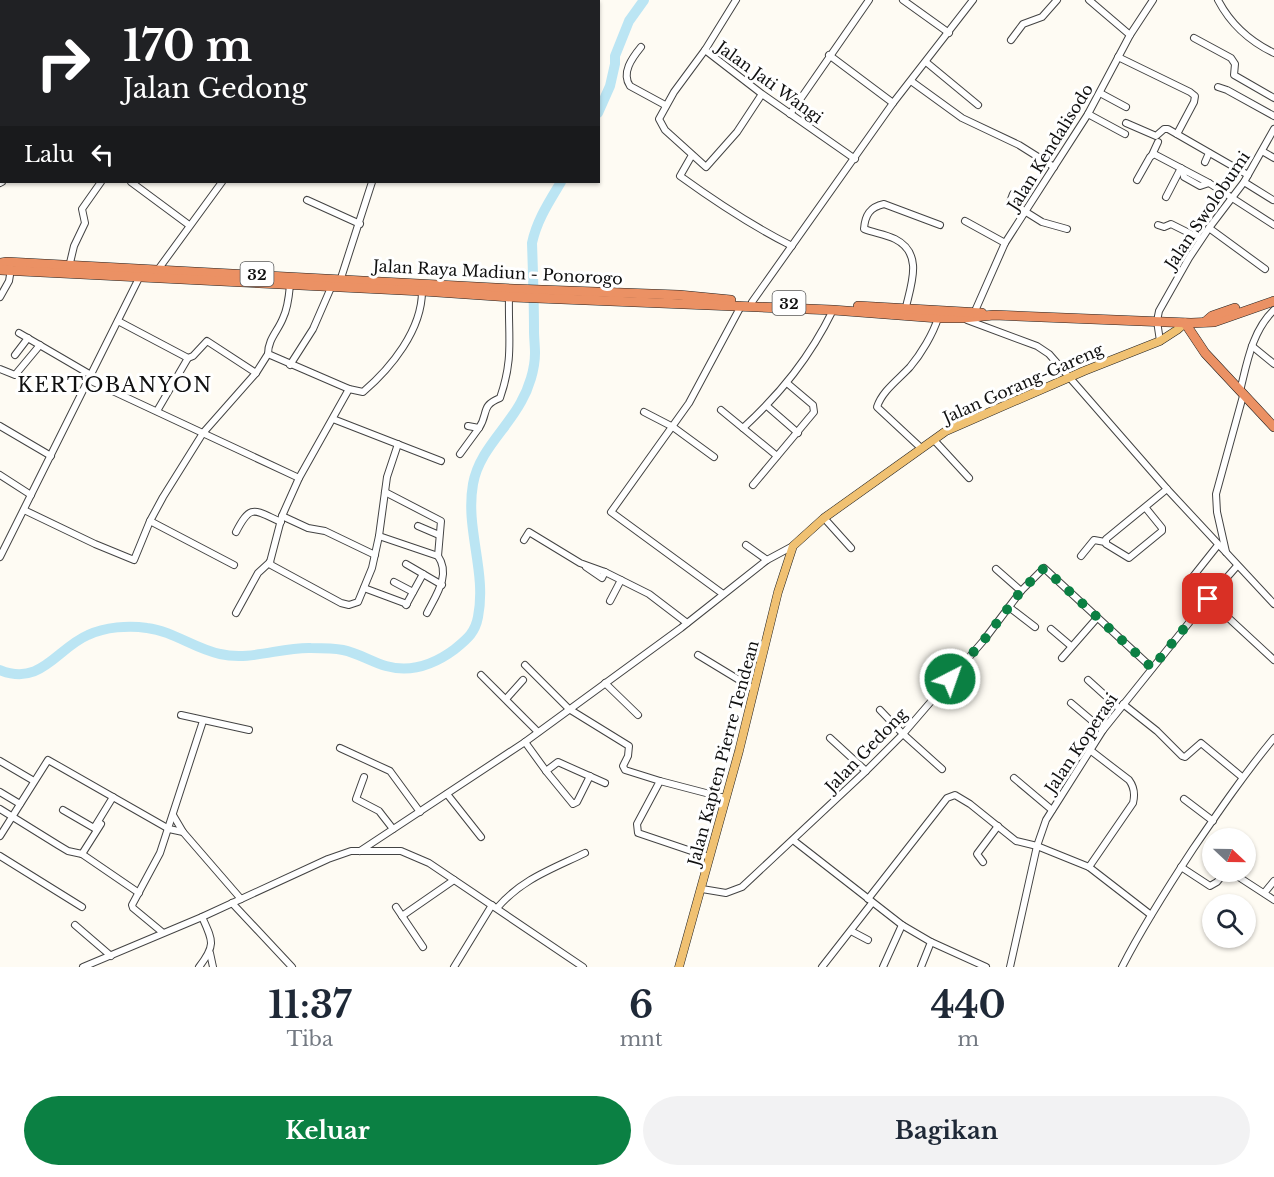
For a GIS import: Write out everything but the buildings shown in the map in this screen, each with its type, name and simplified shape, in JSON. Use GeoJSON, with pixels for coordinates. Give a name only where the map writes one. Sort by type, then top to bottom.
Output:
{"type":"FeatureCollection","features":[{"type":"Feature","properties":{"kind":"highway","name":"Jalan Raya Madiun - Ponorogo"},"geometry":{"type":"LineString","coordinates":[[0,263],[11,267]]}},
{"type":"Feature","properties":{"kind":"highway","name":"Jalan Raya Madiun - Ponorogo"},"geometry":{"type":"LineString","coordinates":[[0,270],[11,267],[336,281],[460,289],[511,299],[584,296],[645,298],[741,306],[833,310],[975,311],[994,315]]}},
{"type":"Feature","properties":{"kind":"highway","name":"Jalan Raya Madiun - Ponorogo"},"geometry":{"type":"LineString","coordinates":[[69,269],[140,276],[156,273],[290,285],[336,281],[422,291],[460,289]]}},
{"type":"Feature","properties":{"kind":"highway","name":"Jalan Raya Madiun - Ponorogo"},"geometry":{"type":"LineString","coordinates":[[645,298],[679,295],[752,302],[905,311],[938,318],[994,315],[1185,323],[1210,320],[1274,303]]}},
{"type":"Feature","properties":{"kind":"highway"},"geometry":{"type":"LineString","coordinates":[[1185,323],[1205,353],[1274,427]]}},
{"type":"Feature","properties":{"kind":"main road","name":"Jalan Gorang-Gareng"},"geometry":{"type":"LineString","coordinates":[[793,546],[824,518],[921,448],[959,424],[1160,341],[1185,323]]}},
{"type":"Feature","properties":{"kind":"main road","name":"Jalan Kapten Pierre Tendean"},"geometry":{"type":"LineString","coordinates":[[679,967],[702,889],[778,592],[793,546]]}},
{"type":"Feature","properties":{"kind":"street"},"geometry":{"type":"LineString","coordinates":[[705,50],[736,0]]}},
{"type":"Feature","properties":{"kind":"street"},"geometry":{"type":"LineString","coordinates":[[790,114],[868,0]]}},
{"type":"Feature","properties":{"kind":"street"},"geometry":{"type":"LineString","coordinates":[[903,0],[949,33]]}},
{"type":"Feature","properties":{"kind":"street"},"geometry":{"type":"LineString","coordinates":[[752,302],[893,103],[974,0]]}},
{"type":"Feature","properties":{"kind":"street"},"geometry":{"type":"LineString","coordinates":[[1011,40],[1023,24],[1042,17],[1057,0]]}},
{"type":"Feature","properties":{"kind":"street"},"geometry":{"type":"LineString","coordinates":[[1089,0],[1130,35]]}},
{"type":"Feature","properties":{"kind":"street","name":"Jalan Kendalisodo"},"geometry":{"type":"LineString","coordinates":[[975,311],[1005,243],[1088,114],[1130,35],[1153,0]]}},
{"type":"Feature","properties":{"kind":"street"},"geometry":{"type":"LineString","coordinates":[[1218,0],[1240,32],[1274,53]]}},
{"type":"Feature","properties":{"kind":"street"},"geometry":{"type":"LineString","coordinates":[[1194,38],[1231,58],[1235,64],[1234,75],[1274,98]]}},
{"type":"Feature","properties":{"kind":"street"},"geometry":{"type":"LineString","coordinates":[[641,48],[628,66],[627,81],[630,86],[665,105],[659,117],[660,123],[704,168],[737,132],[762,94]]}},
{"type":"Feature","properties":{"kind":"street","name":"Jalan Jati Wangi"},"geometry":{"type":"LineString","coordinates":[[665,105],[705,50],[762,94],[855,159]]}},
{"type":"Feature","properties":{"kind":"street"},"geometry":{"type":"LineString","coordinates":[[829,55],[893,103]]}},
{"type":"Feature","properties":{"kind":"street"},"geometry":{"type":"LineString","coordinates":[[1118,57],[1194,95],[1194,102],[1177,134]]}},
{"type":"Feature","properties":{"kind":"street"},"geometry":{"type":"LineString","coordinates":[[926,62],[978,105]]}},
{"type":"Feature","properties":{"kind":"street"},"geometry":{"type":"LineString","coordinates":[[910,81],[962,118],[1019,145],[1054,167]]}},
{"type":"Feature","properties":{"kind":"street"},"geometry":{"type":"LineString","coordinates":[[1218,87],[1274,116]]}},
{"type":"Feature","properties":{"kind":"street"},"geometry":{"type":"LineString","coordinates":[[1100,93],[1126,107]]}},
{"type":"Feature","properties":{"kind":"street"},"geometry":{"type":"LineString","coordinates":[[1088,114],[1125,134]]}},
{"type":"Feature","properties":{"kind":"street"},"geometry":{"type":"LineString","coordinates":[[1126,123],[1156,136],[1164,129],[1177,134],[1248,175]]}},
{"type":"Feature","properties":{"kind":"street","name":"Jalan Swolobumi"},"geometry":{"type":"LineString","coordinates":[[1157,321],[1159,311],[1200,239],[1244,182],[1274,129]]}},
{"type":"Feature","properties":{"kind":"street"},"geometry":{"type":"LineString","coordinates":[[1137,180],[1158,142]]}},
{"type":"Feature","properties":{"kind":"street"},"geometry":{"type":"LineString","coordinates":[[1262,151],[1274,158]]}},
{"type":"Feature","properties":{"kind":"street"},"geometry":{"type":"LineString","coordinates":[[1205,162],[1209,153]]}},
{"type":"Feature","properties":{"kind":"street"},"geometry":{"type":"LineString","coordinates":[[692,155],[680,176],[764,232],[792,246]]}},
{"type":"Feature","properties":{"kind":"street"},"geometry":{"type":"LineString","coordinates":[[1152,155],[1182,169]]}},
{"type":"Feature","properties":{"kind":"street"},"geometry":{"type":"LineString","coordinates":[[1182,169],[1184,177],[1200,186],[1209,183],[1274,225]]}},
{"type":"Feature","properties":{"kind":"street"},"geometry":{"type":"LineString","coordinates":[[1166,197],[1182,169]]}},
{"type":"Feature","properties":{"kind":"street"},"geometry":{"type":"LineString","coordinates":[[1244,182],[1273,200]]}},
{"type":"Feature","properties":{"kind":"street"},"geometry":{"type":"LineString","coordinates":[[69,269],[74,246],[85,224],[82,208],[100,183]]}},
{"type":"Feature","properties":{"kind":"street"},"geometry":{"type":"LineString","coordinates":[[133,183],[189,225]]}},
{"type":"Feature","properties":{"kind":"street"},"geometry":{"type":"LineString","coordinates":[[156,273],[221,183]]}},
{"type":"Feature","properties":{"kind":"street"},"geometry":{"type":"LineString","coordinates":[[290,365],[313,329],[336,281],[360,224],[372,183]]}},
{"type":"Feature","properties":{"kind":"street"},"geometry":{"type":"LineString","coordinates":[[1013,194],[1010,202],[1026,213],[1046,224],[1066,229]]}},
{"type":"Feature","properties":{"kind":"street"},"geometry":{"type":"LineString","coordinates":[[307,200],[360,224]]}},
{"type":"Feature","properties":{"kind":"street"},"geometry":{"type":"LineString","coordinates":[[905,311],[914,267],[911,257],[900,242],[864,229],[865,219],[871,209],[884,204],[940,225]]}},
{"type":"Feature","properties":{"kind":"street"},"geometry":{"type":"LineString","coordinates":[[965,221],[1005,243]]}},
{"type":"Feature","properties":{"kind":"street"},"geometry":{"type":"LineString","coordinates":[[1158,225],[1164,227],[1171,224],[1200,239]]}},
{"type":"Feature","properties":{"kind":"street"},"geometry":{"type":"LineString","coordinates":[[1209,228],[1265,269]]}},
{"type":"Feature","properties":{"kind":"street"},"geometry":{"type":"LineString","coordinates":[[0,297],[6,289],[11,267]]}},
{"type":"Feature","properties":{"kind":"street"},"geometry":{"type":"LineString","coordinates":[[0,557],[140,276]]}},
{"type":"Feature","properties":{"kind":"street"},"geometry":{"type":"LineString","coordinates":[[24,510],[133,561],[162,497],[203,433],[263,364],[270,342],[284,317],[290,285]]}},
{"type":"Feature","properties":{"kind":"street"},"geometry":{"type":"LineString","coordinates":[[268,354],[349,389],[363,392],[374,382],[408,339],[422,301],[422,291]]}},
{"type":"Feature","properties":{"kind":"street"},"geometry":{"type":"LineString","coordinates":[[460,454],[483,422],[490,402],[500,398],[506,381],[511,346],[511,299]]}},
{"type":"Feature","properties":{"kind":"street"},"geometry":{"type":"LineString","coordinates":[[1227,554],[1217,512],[1216,494],[1252,346],[1274,303]]}},
{"type":"Feature","properties":{"kind":"street"},"geometry":{"type":"LineString","coordinates":[[723,594],[611,513],[689,403],[741,306]]}},
{"type":"Feature","properties":{"kind":"street"},"geometry":{"type":"LineString","coordinates":[[742,428],[767,406],[787,382],[817,342],[833,310]]}},
{"type":"Feature","properties":{"kind":"street"},"geometry":{"type":"LineString","coordinates":[[921,448],[877,407],[884,395],[912,364],[938,318]]}},
{"type":"Feature","properties":{"kind":"street"},"geometry":{"type":"LineString","coordinates":[[963,318],[1037,346],[1056,360],[1167,489],[1274,603]]}},
{"type":"Feature","properties":{"kind":"street"},"geometry":{"type":"LineString","coordinates":[[118,321],[188,358]]}},
{"type":"Feature","properties":{"kind":"street"},"geometry":{"type":"LineString","coordinates":[[1157,321],[1160,341]]}},
{"type":"Feature","properties":{"kind":"street"},"geometry":{"type":"LineString","coordinates":[[19,333],[90,377],[299,478]]}},
{"type":"Feature","properties":{"kind":"street"},"geometry":{"type":"LineString","coordinates":[[15,355],[28,338]]}},
{"type":"Feature","properties":{"kind":"street"},"geometry":{"type":"LineString","coordinates":[[157,411],[188,358],[193,356],[207,341],[256,373]]}},
{"type":"Feature","properties":{"kind":"street"},"geometry":{"type":"LineString","coordinates":[[0,369],[16,375],[40,345]]}},
{"type":"Feature","properties":{"kind":"street"},"geometry":{"type":"LineString","coordinates":[[1252,346],[1274,364]]}},
{"type":"Feature","properties":{"kind":"street"},"geometry":{"type":"LineString","coordinates":[[753,485],[812,416],[813,405],[787,382]]}},
{"type":"Feature","properties":{"kind":"street"},"geometry":{"type":"LineString","coordinates":[[236,613],[258,573],[270,562],[281,519],[299,478],[349,389]]}},
{"type":"Feature","properties":{"kind":"street"},"geometry":{"type":"LineString","coordinates":[[767,406],[798,433]]}},
{"type":"Feature","properties":{"kind":"street"},"geometry":{"type":"LineString","coordinates":[[721,410],[777,456]]}},
{"type":"Feature","properties":{"kind":"street"},"geometry":{"type":"LineString","coordinates":[[644,412],[673,427],[714,457]]}},
{"type":"Feature","properties":{"kind":"street"},"geometry":{"type":"LineString","coordinates":[[333,419],[441,461]]}},
{"type":"Feature","properties":{"kind":"street"},"geometry":{"type":"LineString","coordinates":[[0,426],[51,456]]}},
{"type":"Feature","properties":{"kind":"street"},"geometry":{"type":"LineString","coordinates":[[468,426],[479,428]]}},
{"type":"Feature","properties":{"kind":"street"},"geometry":{"type":"LineString","coordinates":[[934,440],[969,478]]}},
{"type":"Feature","properties":{"kind":"street"},"geometry":{"type":"LineString","coordinates":[[270,562],[271,565],[341,603],[349,605],[358,602],[375,555],[385,492],[398,444]]}},
{"type":"Feature","properties":{"kind":"street"},"geometry":{"type":"LineString","coordinates":[[0,475],[31,495]]}},
{"type":"Feature","properties":{"kind":"street"},"geometry":{"type":"LineString","coordinates":[[1105,542],[1167,489]]}},
{"type":"Feature","properties":{"kind":"street"},"geometry":{"type":"LineString","coordinates":[[385,492],[441,520],[438,556],[444,572],[441,585],[427,613]]}},
{"type":"Feature","properties":{"kind":"street"},"geometry":{"type":"LineString","coordinates":[[1081,556],[1094,540],[1105,542],[1131,558],[1162,531],[1145,507]]}},
{"type":"Feature","properties":{"kind":"street"},"geometry":{"type":"LineString","coordinates":[[236,532],[244,516],[256,512],[325,531],[375,555]]}},
{"type":"Feature","properties":{"kind":"street"},"geometry":{"type":"LineString","coordinates":[[824,518],[851,548]]}},
{"type":"Feature","properties":{"kind":"street"},"geometry":{"type":"LineString","coordinates":[[150,521],[234,565]]}},
{"type":"Feature","properties":{"kind":"street"},"geometry":{"type":"LineString","coordinates":[[418,526],[439,535]]}},
{"type":"Feature","properties":{"kind":"street"},"geometry":{"type":"LineString","coordinates":[[525,540],[529,532],[580,562],[602,578],[605,572],[649,594],[687,623]]}},
{"type":"Feature","properties":{"kind":"street"},"geometry":{"type":"LineString","coordinates":[[379,536],[438,556]]}},
{"type":"Feature","properties":{"kind":"street"},"geometry":{"type":"LineString","coordinates":[[746,545],[767,560]]}},
{"type":"Feature","properties":{"kind":"street"},"geometry":{"type":"LineString","coordinates":[[1191,579],[1218,545]]}},
{"type":"Feature","properties":{"kind":"street"},"geometry":{"type":"LineString","coordinates":[[359,851],[525,742],[687,623],[767,560],[793,546]]}},
{"type":"Feature","properties":{"kind":"street"},"geometry":{"type":"LineString","coordinates":[[406,564],[441,585]]}},
{"type":"Feature","properties":{"kind":"street","name":"Jalan Koperasi"},"geometry":{"type":"LineString","coordinates":[[1010,967],[1037,846],[1046,820],[1103,730],[1121,706],[1237,566]]}},
{"type":"Feature","properties":{"kind":"street","name":"Jalan Gedong"},"geometry":{"type":"LineString","coordinates":[[702,889],[726,893],[742,887],[793,840],[903,734],[984,640],[1021,591],[1044,568],[1152,668]]}},
{"type":"Feature","properties":{"kind":"street"},"geometry":{"type":"LineString","coordinates":[[996,569],[1021,591]]}},
{"type":"Feature","properties":{"kind":"street"},"geometry":{"type":"LineString","coordinates":[[364,588],[407,604],[423,574]]}},
{"type":"Feature","properties":{"kind":"street"},"geometry":{"type":"LineString","coordinates":[[610,601],[621,580]]}},
{"type":"Feature","properties":{"kind":"street"},"geometry":{"type":"LineString","coordinates":[[394,582],[413,592]]}},
{"type":"Feature","properties":{"kind":"street"},"geometry":{"type":"LineString","coordinates":[[1208,599],[1274,660]]}},
{"type":"Feature","properties":{"kind":"street"},"geometry":{"type":"LineString","coordinates":[[1009,607],[1035,627]]}},
{"type":"Feature","properties":{"kind":"street"},"geometry":{"type":"LineString","coordinates":[[1062,658],[1097,618]]}},
{"type":"Feature","properties":{"kind":"street"},"geometry":{"type":"LineString","coordinates":[[1051,629],[1071,646]]}},
{"type":"Feature","properties":{"kind":"street"},"geometry":{"type":"LineString","coordinates":[[698,655],[754,690]]}},
{"type":"Feature","properties":{"kind":"street"},"geometry":{"type":"LineString","coordinates":[[525,665],[569,709],[629,746],[628,756],[623,766],[625,770],[725,798]]}},
{"type":"Feature","properties":{"kind":"street"},"geometry":{"type":"LineString","coordinates":[[481,675],[538,732]]}},
{"type":"Feature","properties":{"kind":"street"},"geometry":{"type":"LineString","coordinates":[[506,699],[523,680]]}},
{"type":"Feature","properties":{"kind":"street"},"geometry":{"type":"LineString","coordinates":[[1088,680],[1157,731],[1182,756],[1185,757],[1201,743],[1242,777]]}},
{"type":"Feature","properties":{"kind":"street"},"geometry":{"type":"LineString","coordinates":[[605,683],[638,715]]}},
{"type":"Feature","properties":{"kind":"street"},"geometry":{"type":"LineString","coordinates":[[1071,703],[1103,730]]}},
{"type":"Feature","properties":{"kind":"street"},"geometry":{"type":"LineString","coordinates":[[880,710],[942,769]]}},
{"type":"Feature","properties":{"kind":"street"},"geometry":{"type":"LineString","coordinates":[[181,715],[249,730]]}},
{"type":"Feature","properties":{"kind":"street"},"geometry":{"type":"LineString","coordinates":[[162,932],[133,908],[133,904],[156,864],[203,721]]}},
{"type":"Feature","properties":{"kind":"street"},"geometry":{"type":"LineString","coordinates":[[830,738],[866,771]]}},
{"type":"Feature","properties":{"kind":"street"},"geometry":{"type":"LineString","coordinates":[[1122,967],[1151,915],[1182,867],[1242,777],[1274,738]]}},
{"type":"Feature","properties":{"kind":"street"},"geometry":{"type":"LineString","coordinates":[[525,742],[573,804],[577,802],[590,776]]}},
{"type":"Feature","properties":{"kind":"street"},"geometry":{"type":"LineString","coordinates":[[340,748],[390,771],[420,812]]}},
{"type":"Feature","properties":{"kind":"street"},"geometry":{"type":"LineString","coordinates":[[1089,867],[1133,803],[1134,798],[1134,790],[1129,780],[1090,750]]}},
{"type":"Feature","properties":{"kind":"street"},"geometry":{"type":"LineString","coordinates":[[0,836],[48,760],[169,830],[183,832]]}},
{"type":"Feature","properties":{"kind":"street"},"geometry":{"type":"LineString","coordinates":[[0,761],[34,781]]}},
{"type":"Feature","properties":{"kind":"street"},"geometry":{"type":"LineString","coordinates":[[546,771],[558,762],[605,783]]}},
{"type":"Feature","properties":{"kind":"street"},"geometry":{"type":"LineString","coordinates":[[364,777],[356,799],[379,811],[393,829]]}},
{"type":"Feature","properties":{"kind":"street"},"geometry":{"type":"LineString","coordinates":[[1014,778],[1052,810]]}},
{"type":"Feature","properties":{"kind":"street"},"geometry":{"type":"LineString","coordinates":[[660,781],[641,815],[636,831],[709,857]]}},
{"type":"Feature","properties":{"kind":"street"},"geometry":{"type":"LineString","coordinates":[[0,792],[20,804]]}},
{"type":"Feature","properties":{"kind":"street"},"geometry":{"type":"LineString","coordinates":[[447,794],[481,837]]}},
{"type":"Feature","properties":{"kind":"street"},"geometry":{"type":"LineString","coordinates":[[822,967],[952,795],[961,798],[1016,841],[1037,846],[1089,867],[1151,915]]}},
{"type":"Feature","properties":{"kind":"street"},"geometry":{"type":"LineString","coordinates":[[63,810],[94,828],[115,798]]}},
{"type":"Feature","properties":{"kind":"street"},"geometry":{"type":"LineString","coordinates":[[82,854],[115,798]]}},
{"type":"Feature","properties":{"kind":"street"},"geometry":{"type":"LineString","coordinates":[[1184,799],[1213,821]]}},
{"type":"Feature","properties":{"kind":"street"},"geometry":{"type":"LineString","coordinates":[[0,809],[68,851],[82,854],[140,892]]}},
{"type":"Feature","properties":{"kind":"street"},"geometry":{"type":"LineString","coordinates":[[173,815],[183,832],[241,898]]}},
{"type":"Feature","properties":{"kind":"street"},"geometry":{"type":"LineString","coordinates":[[983,862],[978,853],[998,826]]}},
{"type":"Feature","properties":{"kind":"street"},"geometry":{"type":"LineString","coordinates":[[793,840],[902,925],[931,942],[986,967]]}},
{"type":"Feature","properties":{"kind":"street"},"geometry":{"type":"LineString","coordinates":[[83,967],[327,859],[351,851],[380,850],[401,851],[429,863],[584,967]]}},
{"type":"Feature","properties":{"kind":"street"},"geometry":{"type":"LineString","coordinates":[[454,967],[495,907],[508,895],[527,880],[585,853]]}},
{"type":"Feature","properties":{"kind":"street"},"geometry":{"type":"LineString","coordinates":[[0,856],[82,907]]}},
{"type":"Feature","properties":{"kind":"street"},"geometry":{"type":"LineString","coordinates":[[1182,867],[1202,881]]}},
{"type":"Feature","properties":{"kind":"street"},"geometry":{"type":"LineString","coordinates":[[402,916],[454,880]]}},
{"type":"Feature","properties":{"kind":"street"},"geometry":{"type":"LineString","coordinates":[[1265,892],[1274,881]]}},
{"type":"Feature","properties":{"kind":"street"},"geometry":{"type":"LineString","coordinates":[[1204,882],[1210,886],[1217,882]]}},
{"type":"Feature","properties":{"kind":"street"},"geometry":{"type":"LineString","coordinates":[[1248,882],[1274,900]]}},
{"type":"Feature","properties":{"kind":"street"},"geometry":{"type":"LineString","coordinates":[[232,903],[292,967]]}},
{"type":"Feature","properties":{"kind":"street"},"geometry":{"type":"LineString","coordinates":[[396,907],[423,947]]}},
{"type":"Feature","properties":{"kind":"street"},"geometry":{"type":"LineString","coordinates":[[202,916],[212,939],[210,953],[213,967]]}},
{"type":"Feature","properties":{"kind":"street"},"geometry":{"type":"LineString","coordinates":[[883,967],[902,925]]}},
{"type":"Feature","properties":{"kind":"street"},"geometry":{"type":"LineString","coordinates":[[75,926],[111,956]]}},
{"type":"Feature","properties":{"kind":"street"},"geometry":{"type":"LineString","coordinates":[[850,931],[868,940]]}},
{"type":"Feature","properties":{"kind":"street"},"geometry":{"type":"LineString","coordinates":[[921,967],[931,942]]}},
{"type":"Feature","properties":{"kind":"street"},"geometry":{"type":"LineString","coordinates":[[199,967],[210,953]]}},
{"type":"Feature","properties":{"kind":"waterway"},"geometry":{"type":"LineString","coordinates":[[600,108],[610,86],[615,56],[629,21],[644,0]]}},
{"type":"Feature","properties":{"kind":"waterway"},"geometry":{"type":"LineString","coordinates":[[0,670],[14,674],[27,674],[48,664],[88,635],[109,628],[125,627],[157,630],[211,652],[232,656],[300,648],[331,648],[349,651],[395,668],[422,666],[455,649],[475,627],[480,600],[471,501],[473,484],[481,461],[515,412],[531,378],[535,353],[532,243],[540,219],[560,183]]}},
{"type":"Feature","properties":{"kind":"district","name":"KERTOBANYON"},"geometry":{"type":"Point","coordinates":[115,385]}},
{"type":"Feature","properties":{"kind":"route"},"geometry":{"type":"LineString","coordinates":[[950,679],[984,640],[1021,591],[1044,568],[1152,668],[1208,599]]}}]}
